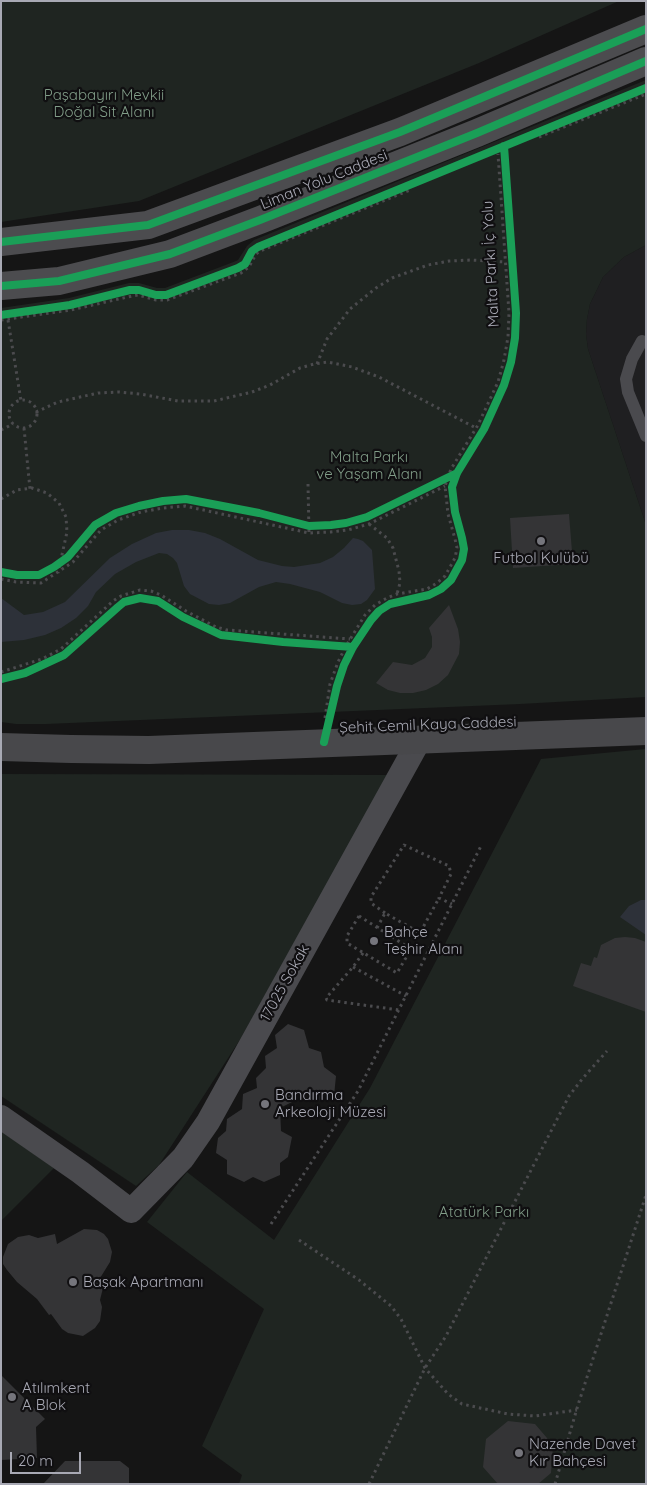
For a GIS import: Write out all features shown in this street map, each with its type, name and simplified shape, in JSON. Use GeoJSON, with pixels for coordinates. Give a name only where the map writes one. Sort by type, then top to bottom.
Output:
{"type":"FeatureCollection","features":[{"type":"Feature","properties":{"kind":"highway","name":"Liman Yolu Caddesi"},"geometry":{"type":"LineString","coordinates":[[1,242],[148,225],[400,132],[646,29]]}},
{"type":"Feature","properties":{"kind":"highway","name":"Liman Yolu Caddesi"},"geometry":{"type":"LineString","coordinates":[[1,286],[59,281],[170,254],[459,140],[646,61]]}},
{"type":"Feature","properties":{"kind":"street","name":"Şehit Cemil Kaya Caddesi"},"geometry":{"type":"LineString","coordinates":[[1,746],[71,750],[149,750],[646,731]]}},
{"type":"Feature","properties":{"kind":"street","name":"17025 Sokak"},"geometry":{"type":"LineString","coordinates":[[1,1117],[80,1172],[130,1211],[183,1158],[208,1122],[420,739]]}},
{"type":"Feature","properties":{"kind":"lane"},"geometry":{"type":"LineString","coordinates":[[642,341],[632,358],[626,379],[628,392],[646,436]]}},
{"type":"Feature","properties":{"kind":"path"},"geometry":{"type":"LineString","coordinates":[[531,134],[646,88]]}},
{"type":"Feature","properties":{"kind":"path"},"geometry":{"type":"LineString","coordinates":[[324,742],[349,644],[379,611],[398,601],[429,596],[441,589],[451,580],[462,560],[464,549],[452,487],[457,473],[484,429],[504,385],[512,362],[515,338],[516,313],[504,146],[486,153]]}},
{"type":"Feature","properties":{"kind":"path"},"geometry":{"type":"LineString","coordinates":[[21,400],[5,317],[70,305],[130,290],[166,295],[242,266],[252,251],[258,247],[413,183]]}},
{"type":"Feature","properties":{"kind":"path"},"geometry":{"type":"LineString","coordinates":[[36,412],[58,402],[98,393],[133,393],[178,401],[196,402],[224,399],[270,385],[300,368],[317,364],[340,363],[379,377],[476,428]]}},
{"type":"Feature","properties":{"kind":"path"},"geometry":{"type":"LineString","coordinates":[[21,400],[32,404],[36,412],[34,422],[24,428],[13,424],[9,412],[13,405],[21,400]]}},
{"type":"Feature","properties":{"kind":"path"},"geometry":{"type":"LineString","coordinates":[[1,430],[13,424]]}},
{"type":"Feature","properties":{"kind":"path"},"geometry":{"type":"LineString","coordinates":[[24,428],[30,489]]}},
{"type":"Feature","properties":{"kind":"path"},"geometry":{"type":"LineString","coordinates":[[1,572],[17,575],[39,575],[61,563],[78,547],[95,525],[116,513],[162,501],[186,499],[235,508],[309,529],[346,523],[366,517],[457,473]]}},
{"type":"Feature","properties":{"kind":"path"},"geometry":{"type":"LineString","coordinates":[[308,484],[309,529]]}},
{"type":"Feature","properties":{"kind":"path"},"geometry":{"type":"LineString","coordinates":[[1,579],[16,582],[41,582],[73,562],[101,530],[118,520],[141,512],[186,506],[309,529],[348,530],[369,524],[445,486]]}},
{"type":"Feature","properties":{"kind":"path"},"geometry":{"type":"LineString","coordinates":[[1,499],[17,490],[30,489],[47,493],[59,503],[66,517],[67,532],[58,573]]}},
{"type":"Feature","properties":{"kind":"path"},"geometry":{"type":"LineString","coordinates":[[369,524],[387,538],[397,559],[400,583],[397,594]]}},
{"type":"Feature","properties":{"kind":"path"},"geometry":{"type":"LineString","coordinates":[[1,672],[42,659],[61,649],[113,601],[121,596],[140,590],[161,595],[216,627],[227,630],[349,644]]}},
{"type":"Feature","properties":{"kind":"path"},"geometry":{"type":"LineString","coordinates":[[1,679],[25,673],[64,655],[124,602],[140,598],[158,602],[183,618],[221,635],[283,642],[349,644]]}},
{"type":"Feature","properties":{"kind":"path"},"geometry":{"type":"LineString","coordinates":[[270,1224],[358,1091],[482,844]]}},
{"type":"Feature","properties":{"kind":"path"},"geometry":{"type":"LineString","coordinates":[[404,845],[449,866],[451,874],[420,933],[385,913],[371,903],[371,897],[404,845]]}},
{"type":"Feature","properties":{"kind":"path"},"geometry":{"type":"LineString","coordinates":[[439,898],[452,904]]}},
{"type":"Feature","properties":{"kind":"path"},"geometry":{"type":"LineString","coordinates":[[377,928],[385,913]]}},
{"type":"Feature","properties":{"kind":"path"},"geometry":{"type":"LineString","coordinates":[[359,916],[411,950],[397,973],[363,953],[347,943],[347,936],[359,916]]}},
{"type":"Feature","properties":{"kind":"path"},"geometry":{"type":"LineString","coordinates":[[363,953],[326,998],[327,1000],[399,1010]]}},
{"type":"Feature","properties":{"kind":"path"},"geometry":{"type":"LineString","coordinates":[[353,967],[406,996]]}},
{"type":"Feature","properties":{"kind":"path"},"geometry":{"type":"LineString","coordinates":[[369,1484],[425,1368],[446,1336],[569,1096],[582,1078],[607,1051]]}},
{"type":"Feature","properties":{"kind":"path"},"geometry":{"type":"LineString","coordinates":[[555,1484],[646,1195]]}},
{"type":"Feature","properties":{"kind":"path"},"geometry":{"type":"LineString","coordinates":[[299,1240],[359,1280],[391,1306],[401,1319],[425,1368],[448,1394],[462,1404],[508,1414],[535,1416],[577,1410]]}},
{"type":"Feature","properties":{"kind":"shaded area"},"geometry":{"type":"Polygon","coordinates":[[[646,245],[646,525],[588,349],[586,334],[590,304],[603,277],[624,257],[646,245]]]}},
{"type":"Feature","properties":{"kind":"shaded area"},"geometry":{"type":"Polygon","coordinates":[[[172,530],[189,530],[205,533],[258,560],[294,567],[320,563],[333,557],[353,538],[358,539],[363,541],[372,550],[375,589],[367,600],[361,604],[352,605],[342,603],[320,592],[276,582],[259,587],[230,603],[209,604],[190,594],[184,586],[177,563],[167,554],[159,553],[136,562],[115,574],[96,592],[88,606],[76,618],[61,628],[45,635],[24,640],[1,642],[1,598],[24,615],[43,612],[65,602],[110,558],[132,544],[156,533],[172,530]]]}},
{"type":"Feature","properties":{"kind":"shaded area"},"geometry":{"type":"Polygon","coordinates":[[[641,900],[646,900],[646,935],[620,917],[629,906],[641,900]]]}},
{"type":"Feature","properties":{"kind":"green space","name":"Paşabayırı Mevkii Doğal Sit Alanı"},"geometry":{"type":"Polygon","coordinates":[[[1,1],[619,1],[479,63],[139,201],[1,222],[1,1]]]}},
{"type":"Feature","properties":{"kind":"green space","name":"Malta Parkı ve Yaşam Alanı"},"geometry":{"type":"Polygon","coordinates":[[[646,80],[646,245],[624,257],[603,277],[590,304],[586,334],[588,349],[646,525],[646,697],[46,724],[1,722],[1,308],[69,298],[129,283],[165,288],[238,260],[247,246],[254,240],[646,80]]]}},
{"type":"Feature","properties":{"kind":"green space","name":"Atatürk Parkı"},"geometry":{"type":"Polygon","coordinates":[[[646,749],[646,1484],[239,1484],[242,1475],[202,1446],[264,1309],[147,1222],[187,1172],[274,1240],[370,1088],[541,759],[646,749]]]}},
{"type":"Feature","properties":{"kind":"green space"},"geometry":{"type":"Polygon","coordinates":[[[1,774],[388,775],[241,1038],[159,1165],[136,1186],[1,1096],[1,774]]]}},
{"type":"Feature","properties":{"kind":"green space"},"geometry":{"type":"Polygon","coordinates":[[[1,1131],[54,1168],[1,1221],[1,1131]]]}},
{"type":"Feature","properties":{"kind":"building","name":"Futbol Kulübü"},"geometry":{"type":"Polygon","coordinates":[[[569,514],[573,564],[513,568],[510,518],[569,514]]]}},
{"type":"Feature","properties":{"kind":"building"},"geometry":{"type":"Polygon","coordinates":[[[449,605],[458,629],[460,642],[459,654],[448,675],[438,684],[426,690],[413,693],[400,693],[388,690],[376,683],[393,662],[412,665],[425,658],[432,647],[432,637],[429,628],[449,605]]]}},
{"type":"Feature","properties":{"kind":"building"},"geometry":{"type":"Polygon","coordinates":[[[625,937],[646,942],[646,1012],[573,986],[581,963],[591,966],[594,957],[597,958],[601,945],[615,938],[625,937]]]}},
{"type":"Feature","properties":{"kind":"building","name":"Bandırma Arkeoloji Müzesi"},"geometry":{"type":"Polygon","coordinates":[[[288,1024],[304,1030],[309,1048],[321,1052],[324,1067],[336,1076],[334,1096],[321,1101],[308,1094],[280,1108],[281,1131],[292,1137],[288,1157],[280,1163],[280,1175],[264,1182],[253,1177],[244,1182],[227,1174],[227,1160],[216,1153],[218,1138],[226,1131],[227,1119],[242,1109],[243,1094],[257,1088],[256,1078],[266,1068],[265,1056],[277,1048],[275,1035],[288,1024]]]}},
{"type":"Feature","properties":{"kind":"building","name":"Başak Apartmanı"},"geometry":{"type":"Polygon","coordinates":[[[84,1229],[97,1230],[104,1234],[108,1239],[112,1252],[110,1262],[97,1283],[104,1284],[100,1300],[102,1307],[100,1321],[95,1328],[83,1336],[68,1333],[62,1329],[51,1314],[49,1315],[37,1299],[17,1282],[7,1270],[3,1264],[3,1257],[8,1244],[18,1237],[29,1235],[38,1238],[55,1234],[57,1244],[84,1229]]]}},
{"type":"Feature","properties":{"kind":"building","name":"Atılımkent A Blok"},"geometry":{"type":"Polygon","coordinates":[[[1,1375],[45,1419],[36,1427],[37,1458],[1,1460],[1,1375]]]}},
{"type":"Feature","properties":{"kind":"building","name":"Nazende Davet Kır Bahçesi"},"geometry":{"type":"Polygon","coordinates":[[[508,1421],[535,1424],[553,1445],[551,1473],[538,1484],[498,1484],[483,1467],[486,1439],[508,1421]]]}},
{"type":"Feature","properties":{"kind":"building"},"geometry":{"type":"Polygon","coordinates":[[[65,1461],[120,1461],[129,1468],[129,1484],[43,1484],[65,1461]]]}},
{"type":"Feature","properties":{"kind":"cycle path"},"geometry":{"type":"LineString","coordinates":[[1,242],[148,225],[400,132],[646,29]]}},
{"type":"Feature","properties":{"kind":"cycle path"},"geometry":{"type":"LineString","coordinates":[[1,286],[59,281],[170,254],[477,133],[646,61]]}},
{"type":"Feature","properties":{"kind":"cycle path"},"geometry":{"type":"LineString","coordinates":[[1,315],[70,305],[130,290],[166,295],[238,268],[245,264],[252,251],[258,247],[646,88]]}},
{"type":"Feature","properties":{"kind":"cycle path"},"geometry":{"type":"LineString","coordinates":[[324,742],[344,665],[353,647],[371,620],[379,611],[390,604],[429,595],[441,589],[451,580],[462,560],[464,549],[455,512],[452,487],[457,473],[484,429],[504,385],[511,362],[515,338],[516,313],[504,146]]}},
{"type":"Feature","properties":{"kind":"cycle path"},"geometry":{"type":"LineString","coordinates":[[1,572],[17,575],[39,575],[68,557],[95,525],[116,513],[139,506],[186,499],[259,513],[309,526],[331,525],[367,517],[457,473]]}},
{"type":"Feature","properties":{"kind":"cycle path"},"geometry":{"type":"LineString","coordinates":[[1,679],[25,673],[64,655],[124,602],[140,598],[158,601],[183,617],[221,635],[353,647]]}},
{"type":"Feature","properties":{"kind":"place","name":"Futbol Kulübü"},"geometry":{"type":"Point","coordinates":[541,541]}},
{"type":"Feature","properties":{"kind":"place","name":"Bahçe Teşhir Alanı"},"geometry":{"type":"Point","coordinates":[374,941]}},
{"type":"Feature","properties":{"kind":"place","name":"Bandırma Arkeoloji Müzesi"},"geometry":{"type":"Point","coordinates":[265,1104]}},
{"type":"Feature","properties":{"kind":"place","name":"Başak Apartmanı"},"geometry":{"type":"Point","coordinates":[73,1282]}},
{"type":"Feature","properties":{"kind":"place","name":"Atılımkent A Blok"},"geometry":{"type":"Point","coordinates":[12,1397]}},
{"type":"Feature","properties":{"kind":"place","name":"Nazende Davet Kır Bahçesi"},"geometry":{"type":"Point","coordinates":[519,1453]}}]}
